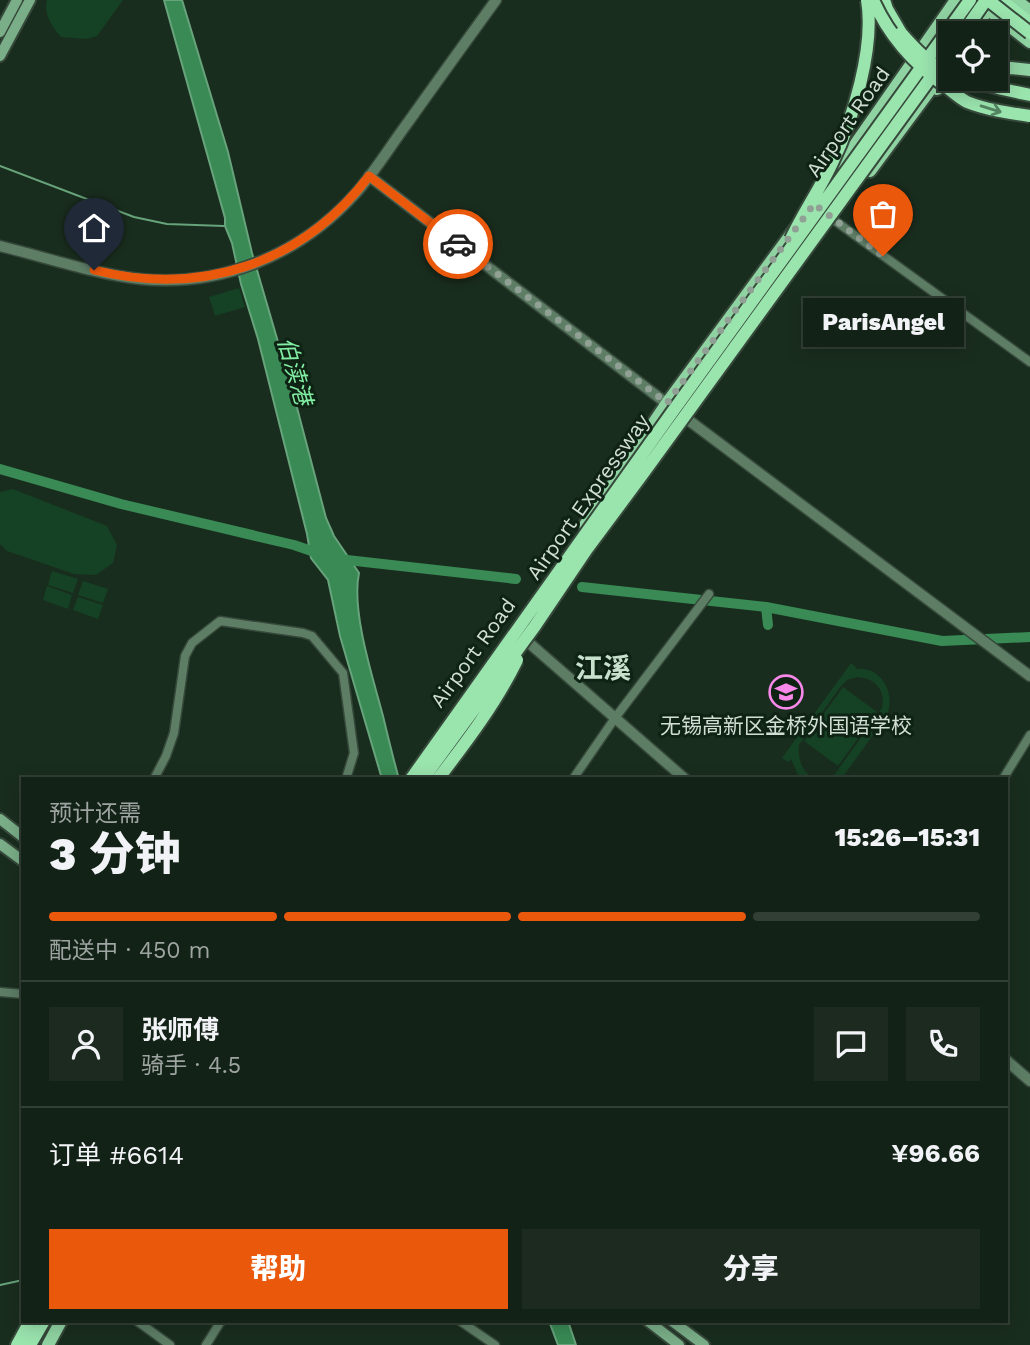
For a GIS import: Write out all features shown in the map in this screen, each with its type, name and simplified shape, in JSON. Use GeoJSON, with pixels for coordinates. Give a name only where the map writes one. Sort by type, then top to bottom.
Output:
{"type":"FeatureCollection","features":[{"type":"Feature","properties":{"kind":"highway"},"geometry":{"type":"LineString","coordinates":[[778,267],[832,163],[850,118],[861,81],[867,46],[867,0]]}},
{"type":"Feature","properties":{"kind":"highway"},"geometry":{"type":"LineString","coordinates":[[873,0],[890,32],[916,64],[949,90],[965,101],[1002,112],[1030,116]]}},
{"type":"Feature","properties":{"kind":"highway"},"geometry":{"type":"LineString","coordinates":[[884,0],[901,33],[920,54],[938,66]]}},
{"type":"Feature","properties":{"kind":"highway","name":"Airport Expressway"},"geometry":{"type":"LineString","coordinates":[[408,777],[973,0]]}},
{"type":"Feature","properties":{"kind":"highway"},"geometry":{"type":"LineString","coordinates":[[1000,0],[1030,23]]}},
{"type":"Feature","properties":{"kind":"highway"},"geometry":{"type":"LineString","coordinates":[[1014,0],[1030,12]]}},
{"type":"Feature","properties":{"kind":"highway"},"geometry":{"type":"LineString","coordinates":[[975,21],[989,2],[1030,33]]}},
{"type":"Feature","properties":{"kind":"highway","name":"Airport Expressway"},"geometry":{"type":"LineString","coordinates":[[424,777],[938,68]]}},
{"type":"Feature","properties":{"kind":"highway"},"geometry":{"type":"LineString","coordinates":[[1008,90],[1030,95]]}},
{"type":"Feature","properties":{"kind":"highway"},"geometry":{"type":"LineString","coordinates":[[440,777],[473,733],[508,678],[534,626]]}},
{"type":"Feature","properties":{"kind":"highway"},"geometry":{"type":"LineString","coordinates":[[17,1345],[29,1323]]}},
{"type":"Feature","properties":{"kind":"highway"},"geometry":{"type":"LineString","coordinates":[[28,1345],[40,1323]]}},
{"type":"Feature","properties":{"kind":"highway"},"geometry":{"type":"LineString","coordinates":[[39,1345],[52,1323]]}},
{"type":"Feature","properties":{"kind":"main road"},"geometry":{"type":"LineString","coordinates":[[0,32],[17,0]]}},
{"type":"Feature","properties":{"kind":"main road"},"geometry":{"type":"LineString","coordinates":[[2,49],[30,0]]}},
{"type":"Feature","properties":{"kind":"main road","name":"Airport Road"},"geometry":{"type":"LineString","coordinates":[[408,777],[514,631],[667,403],[814,204],[956,0]]}},
{"type":"Feature","properties":{"kind":"main road"},"geometry":{"type":"LineString","coordinates":[[973,0],[989,2],[1030,42]]}},
{"type":"Feature","properties":{"kind":"main road"},"geometry":{"type":"LineString","coordinates":[[1008,68],[1030,70]]}},
{"type":"Feature","properties":{"kind":"main road"},"geometry":{"type":"LineString","coordinates":[[432,777],[503,682],[528,642],[687,419],[938,79]]}},
{"type":"Feature","properties":{"kind":"main road"},"geometry":{"type":"LineString","coordinates":[[925,97],[938,88]]}},
{"type":"Feature","properties":{"kind":"main road"},"geometry":{"type":"LineString","coordinates":[[0,819],[21,835]]}},
{"type":"Feature","properties":{"kind":"main road"},"geometry":{"type":"LineString","coordinates":[[0,844],[21,860]]}},
{"type":"Feature","properties":{"kind":"main road"},"geometry":{"type":"LineString","coordinates":[[48,1345],[60,1323]]}},
{"type":"Feature","properties":{"kind":"main road"},"geometry":{"type":"LineString","coordinates":[[651,1323],[679,1345]]}},
{"type":"Feature","properties":{"kind":"main road"},"geometry":{"type":"LineString","coordinates":[[675,1323],[704,1345]]}},
{"type":"Feature","properties":{"kind":"street"},"geometry":{"type":"LineString","coordinates":[[0,246],[141,279],[195,278],[246,267],[272,257],[304,239],[331,218],[357,191],[496,0]]}},
{"type":"Feature","properties":{"kind":"street"},"geometry":{"type":"LineString","coordinates":[[369,176],[1030,676]]}},
{"type":"Feature","properties":{"kind":"street"},"geometry":{"type":"LineString","coordinates":[[814,204],[1030,362]]}},
{"type":"Feature","properties":{"kind":"street"},"geometry":{"type":"LineString","coordinates":[[574,777],[615,718],[709,594]]}},
{"type":"Feature","properties":{"kind":"street"},"geometry":{"type":"LineString","coordinates":[[155,777],[174,733],[185,656],[192,643],[219,621],[312,636],[343,673],[354,753],[347,777]]}},
{"type":"Feature","properties":{"kind":"street"},"geometry":{"type":"LineString","coordinates":[[514,631],[683,777]]}},
{"type":"Feature","properties":{"kind":"street"},"geometry":{"type":"LineString","coordinates":[[1004,777],[1030,735]]}},
{"type":"Feature","properties":{"kind":"street"},"geometry":{"type":"LineString","coordinates":[[0,992],[21,994]]}},
{"type":"Feature","properties":{"kind":"street"},"geometry":{"type":"LineString","coordinates":[[1008,1062],[1030,1081]]}},
{"type":"Feature","properties":{"kind":"street"},"geometry":{"type":"LineString","coordinates":[[140,1323],[170,1345]]}},
{"type":"Feature","properties":{"kind":"street"},"geometry":{"type":"LineString","coordinates":[[206,1345],[220,1323]]}},
{"type":"Feature","properties":{"kind":"street"},"geometry":{"type":"LineString","coordinates":[[463,1323],[495,1345]]}},
{"type":"Feature","properties":{"kind":"shaded area"},"geometry":{"type":"Polygon","coordinates":[[[47,0],[123,0],[97,36],[87,39],[61,37],[49,20],[47,0]]]}},
{"type":"Feature","properties":{"kind":"shaded area"},"geometry":{"type":"Polygon","coordinates":[[[164,0],[182,0],[228,152],[252,253],[326,518],[334,536],[359,573],[357,588],[360,625],[398,777],[381,777],[340,636],[328,580],[311,558],[258,339],[225,226],[164,0]]]}},
{"type":"Feature","properties":{"kind":"shaded area"},"geometry":{"type":"Polygon","coordinates":[[[239,288],[245,307],[215,316],[209,297],[239,288]]]}},
{"type":"Feature","properties":{"kind":"shaded area"},"geometry":{"type":"Polygon","coordinates":[[[13,489],[107,526],[117,545],[113,563],[96,575],[74,574],[7,551],[0,544],[0,492],[13,489]]]}},
{"type":"Feature","properties":{"kind":"shaded area"},"geometry":{"type":"Polygon","coordinates":[[[52,571],[78,579],[73,593],[48,585],[52,571]]]}},
{"type":"Feature","properties":{"kind":"shaded area"},"geometry":{"type":"Polygon","coordinates":[[[83,581],[108,589],[103,603],[78,595],[83,581]]]}},
{"type":"Feature","properties":{"kind":"shaded area"},"geometry":{"type":"Polygon","coordinates":[[[47,586],[72,595],[68,609],[43,600],[47,586]]]}},
{"type":"Feature","properties":{"kind":"shaded area"},"geometry":{"type":"Polygon","coordinates":[[[78,597],[103,605],[98,619],[73,610],[78,597]]]}},
{"type":"Feature","properties":{"kind":"shaded area"},"geometry":{"type":"Polygon","coordinates":[[[851,663],[855,669],[865,669],[880,677],[885,683],[890,700],[886,717],[843,777],[826,777],[835,774],[882,708],[882,696],[878,686],[863,678],[847,680],[841,686],[799,745],[803,768],[813,777],[800,777],[791,759],[788,762],[782,758],[851,663]]]}},
{"type":"Feature","properties":{"kind":"shaded area"},"geometry":{"type":"Polygon","coordinates":[[[843,687],[877,712],[838,766],[804,741],[843,687]]]}},
{"type":"Feature","properties":{"kind":"shaded area"},"geometry":{"type":"Polygon","coordinates":[[[550,1323],[569,1323],[576,1345],[558,1345],[550,1323]]]}},
{"type":"Feature","properties":{"kind":"waterway"},"geometry":{"type":"LineString","coordinates":[[0,166],[134,217],[167,224],[224,226]]}},
{"type":"Feature","properties":{"kind":"waterway"},"geometry":{"type":"LineString","coordinates":[[0,469],[121,504],[294,545],[323,555]]}},
{"type":"Feature","properties":{"kind":"waterway"},"geometry":{"type":"LineString","coordinates":[[338,559],[516,579]]}},
{"type":"Feature","properties":{"kind":"waterway"},"geometry":{"type":"LineString","coordinates":[[582,587],[766,607],[942,641],[1030,637]]}},
{"type":"Feature","properties":{"kind":"waterway"},"geometry":{"type":"LineString","coordinates":[[766,607],[768,625]]}},
{"type":"Feature","properties":{"kind":"waterway"},"geometry":{"type":"LineString","coordinates":[[0,1285],[21,1280]]}},
{"type":"Feature","properties":{"kind":"way so far"},"geometry":{"type":"LineString","coordinates":[[458,244],[667,403],[814,204],[883,256]]}},
{"type":"Feature","properties":{"kind":"place","name":"ParisAngel"},"geometry":{"type":"Point","coordinates":[883,256]}},
{"type":"Feature","properties":{"kind":"place","name":"无锡高新区金桥外国语学校"},"geometry":{"type":"Point","coordinates":[786,692]}},
{"type":"Feature","properties":{"kind":"district","name":"江溪"},"geometry":{"type":"Point","coordinates":[603,668]}},
{"type":"Feature","properties":{"kind":"route"},"geometry":{"type":"LineString","coordinates":[[94,270],[141,279],[169,280],[195,278],[246,267],[272,257],[318,229],[369,176],[458,244]]}},
{"type":"Feature","properties":{"kind":"water label","name":"伯渎港"},"geometry":{"type":"Point","coordinates":[295,371]}}]}
